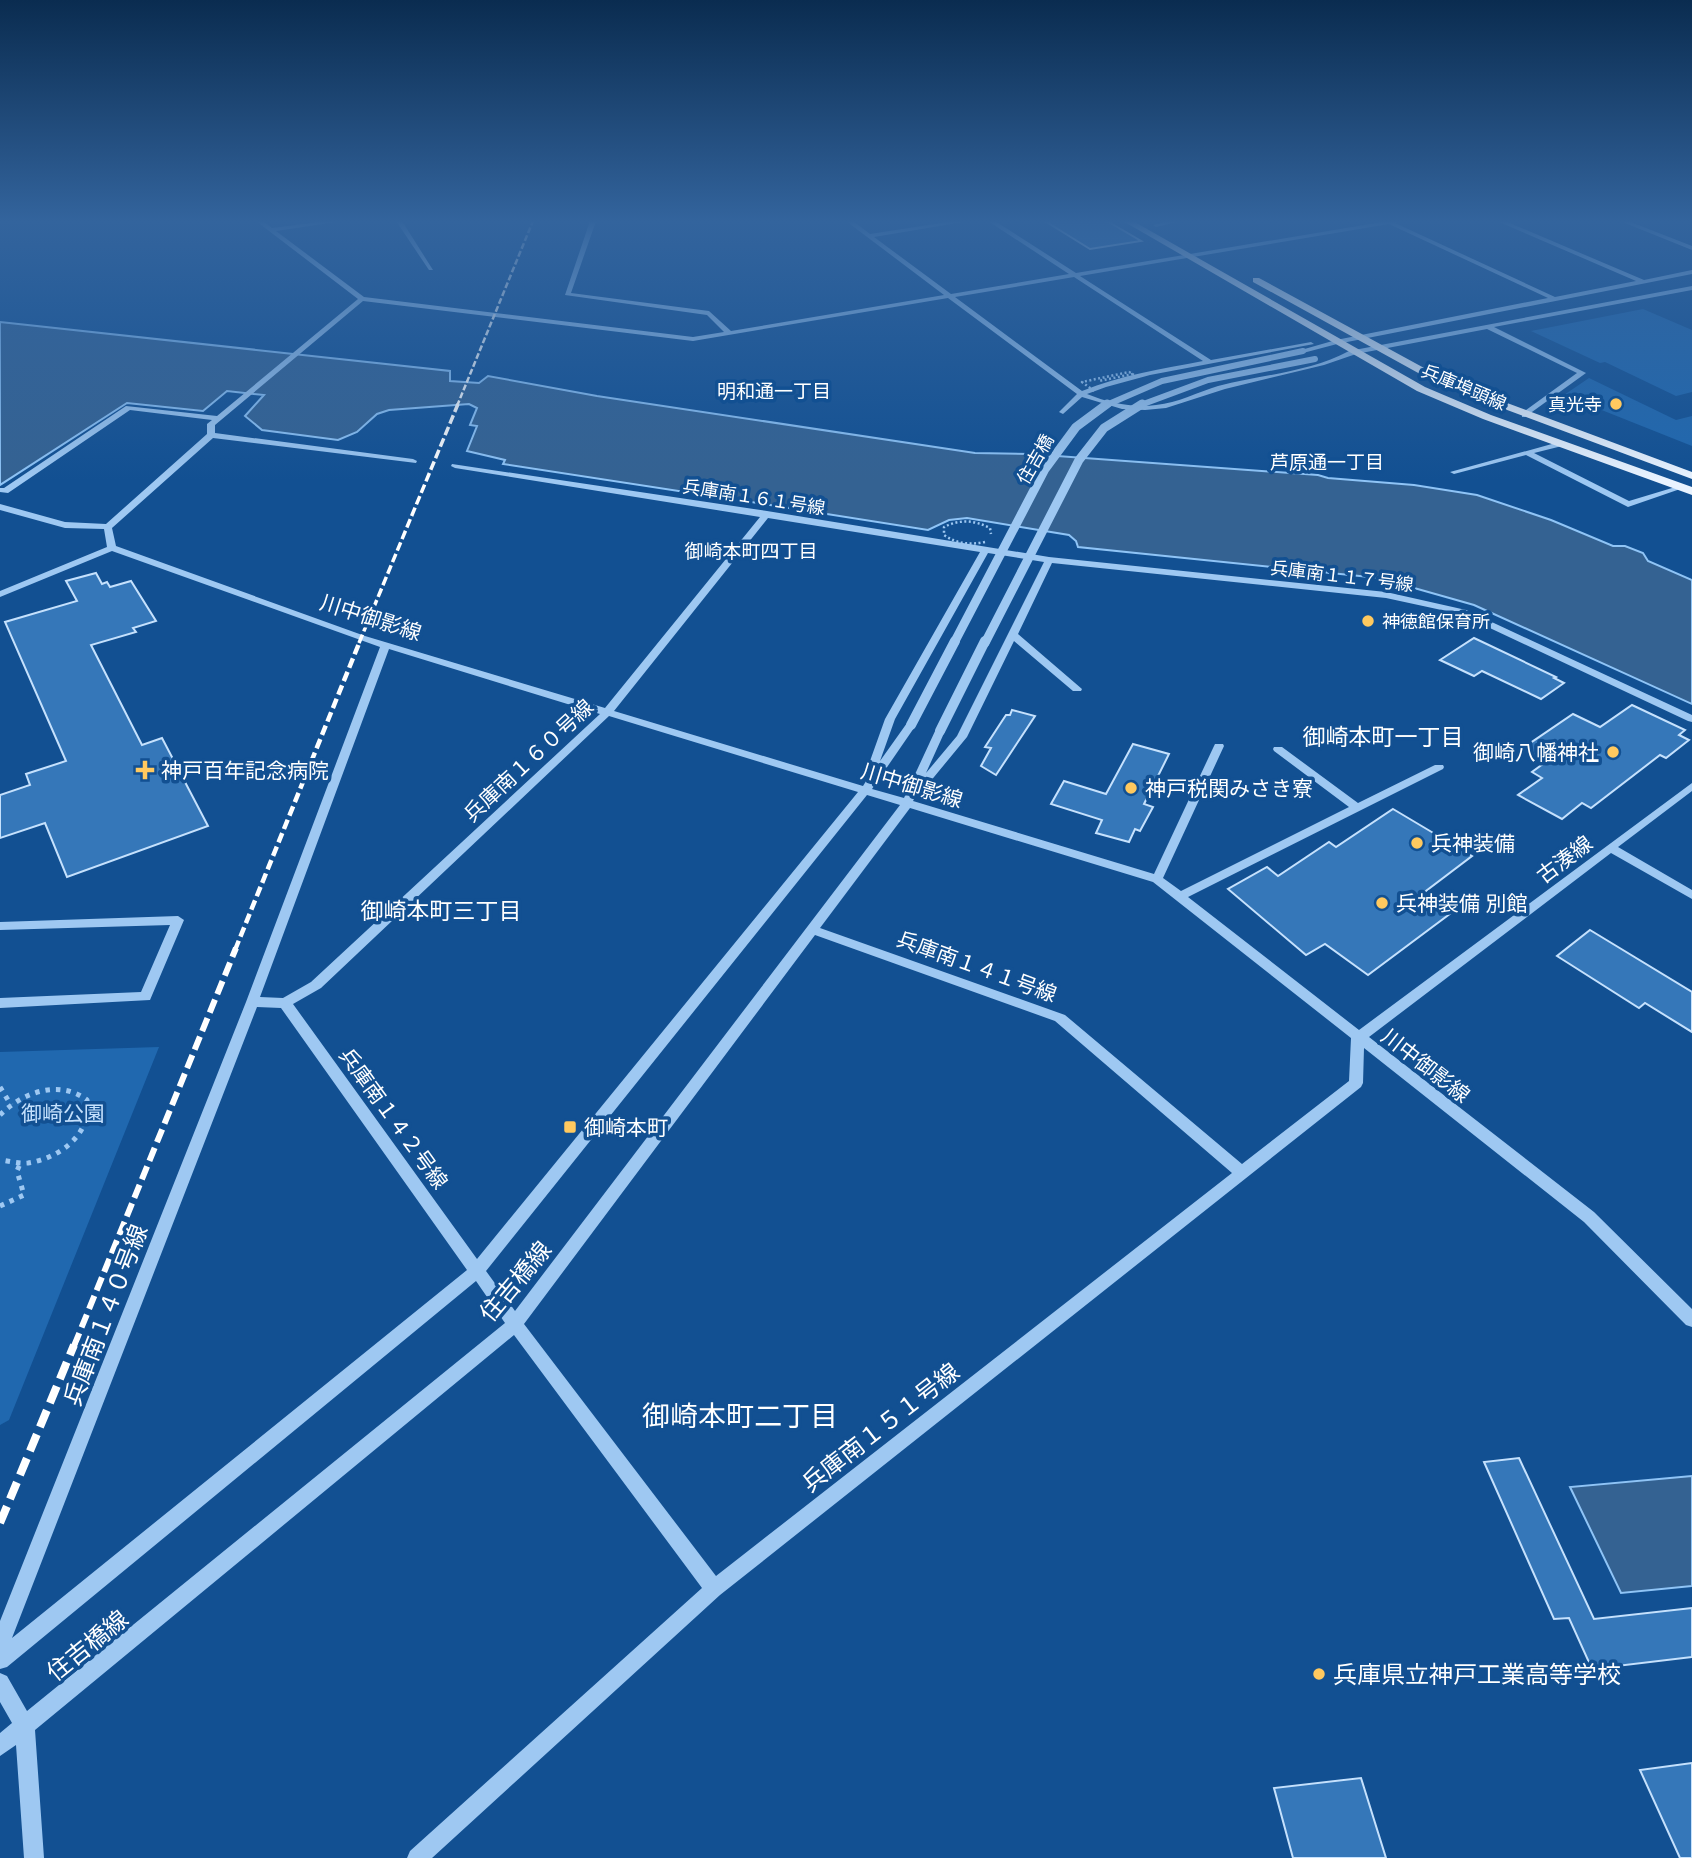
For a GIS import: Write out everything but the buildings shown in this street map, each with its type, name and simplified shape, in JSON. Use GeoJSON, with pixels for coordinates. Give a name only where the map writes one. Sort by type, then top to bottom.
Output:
{"type":"FeatureCollection","features":[{"type":"Feature","properties":{"kind":"main road","name":"兵庫埠頭線"},"geometry":{"type":"LineString","coordinates":[[1277,308],[1421,389],[1559,444],[1687,489]]}},
{"type":"Feature","properties":{"kind":"main road","name":"兵庫埠頭線"},"geometry":{"type":"LineString","coordinates":[[1304,308],[1444,383],[1692,476]]}},
{"type":"Feature","properties":{"kind":"main road"},"geometry":{"type":"LineString","coordinates":[[1559,444],[1576,433]]}},
{"type":"Feature","properties":{"kind":"street"},"geometry":{"type":"LineString","coordinates":[[0,507],[65,525],[108,527],[211,435],[215,421],[351,308]]}},
{"type":"Feature","properties":{"kind":"street"},"geometry":{"type":"LineString","coordinates":[[434,308],[693,339],[879,308]]}},
{"type":"Feature","properties":{"kind":"street"},"geometry":{"type":"LineString","coordinates":[[669,308],[709,313],[729,333]]}},
{"type":"Feature","properties":{"kind":"street"},"geometry":{"type":"LineString","coordinates":[[965,308],[1081,394],[1097,401],[1128,407],[1165,406],[1223,387],[1326,365],[1354,352],[1590,308]]}},
{"type":"Feature","properties":{"kind":"street"},"geometry":{"type":"LineString","coordinates":[[1125,308],[1209,362]]}},
{"type":"Feature","properties":{"kind":"street"},"geometry":{"type":"LineString","coordinates":[[1063,412],[1081,394],[1103,385],[1295,345],[1336,342],[1511,308]]}},
{"type":"Feature","properties":{"kind":"street"},"geometry":{"type":"LineString","coordinates":[[1573,308],[1578,310]]}},
{"type":"Feature","properties":{"kind":"street"},"geometry":{"type":"LineString","coordinates":[[1488,327],[1582,373],[1525,415]]}},
{"type":"Feature","properties":{"kind":"street","name":"住吉橋"},"geometry":{"type":"LineString","coordinates":[[911,725],[1045,470],[1066,437],[1089,415],[1119,399],[1163,382],[1336,342]]}},
{"type":"Feature","properties":{"kind":"street","name":"住吉橋"},"geometry":{"type":"LineString","coordinates":[[940,731],[1070,474],[1091,443],[1111,423],[1137,407],[1177,390],[1354,352]]}},
{"type":"Feature","properties":{"kind":"street"},"geometry":{"type":"LineString","coordinates":[[0,490],[5,491],[129,408],[215,421]]}},
{"type":"Feature","properties":{"kind":"street"},"geometry":{"type":"LineString","coordinates":[[211,435],[413,461]]}},
{"type":"Feature","properties":{"kind":"street"},"geometry":{"type":"LineString","coordinates":[[1454,472],[1559,444]]}},
{"type":"Feature","properties":{"kind":"street"},"geometry":{"type":"LineString","coordinates":[[1527,453],[1628,504],[1687,489]]}},
{"type":"Feature","properties":{"kind":"street","name":"兵庫南１６１号線"},"geometry":{"type":"LineString","coordinates":[[455,466],[1049,560]]}},
{"type":"Feature","properties":{"kind":"street","name":"兵庫南１６０号線"},"geometry":{"type":"LineString","coordinates":[[285,1003],[316,985],[608,712],[767,514]]}},
{"type":"Feature","properties":{"kind":"street"},"geometry":{"type":"LineString","coordinates":[[0,594],[112,548],[108,527]]}},
{"type":"Feature","properties":{"kind":"street","name":"川中御影線"},"geometry":{"type":"LineString","coordinates":[[112,548],[385,646],[1157,879],[1588,1217],[1692,1320]]}},
{"type":"Feature","properties":{"kind":"street"},"geometry":{"type":"LineString","coordinates":[[864,792],[890,719],[986,549]]}},
{"type":"Feature","properties":{"kind":"street"},"geometry":{"type":"LineString","coordinates":[[906,805],[962,737],[1049,560]]}},
{"type":"Feature","properties":{"kind":"street","name":"兵庫南１１７号線"},"geometry":{"type":"LineString","coordinates":[[1049,560],[1386,594],[1463,612],[1692,719]]}},
{"type":"Feature","properties":{"kind":"street"},"geometry":{"type":"LineString","coordinates":[[1012,634],[1077,689]]}},
{"type":"Feature","properties":{"kind":"street"},"geometry":{"type":"LineString","coordinates":[[285,1003],[253,1002],[385,646]]}},
{"type":"Feature","properties":{"kind":"street","name":"住吉橋線"},"geometry":{"type":"LineString","coordinates":[[0,1660],[477,1271],[864,792],[911,725]]}},
{"type":"Feature","properties":{"kind":"street","name":"住吉橋線"},"geometry":{"type":"LineString","coordinates":[[0,1746],[515,1324],[906,805],[940,731]]}},
{"type":"Feature","properties":{"kind":"street"},"geometry":{"type":"LineString","coordinates":[[1157,879],[1219,746]]}},
{"type":"Feature","properties":{"kind":"street"},"geometry":{"type":"LineString","coordinates":[[1278,749],[1357,808]]}},
{"type":"Feature","properties":{"kind":"street"},"geometry":{"type":"LineString","coordinates":[[1179,897],[1439,767]]}},
{"type":"Feature","properties":{"kind":"street","name":"古湊線"},"geometry":{"type":"LineString","coordinates":[[1358,1038],[1692,786]]}},
{"type":"Feature","properties":{"kind":"street"},"geometry":{"type":"LineString","coordinates":[[1611,848],[1692,895]]}},
{"type":"Feature","properties":{"kind":"street"},"geometry":{"type":"LineString","coordinates":[[0,926],[178,920],[145,997],[0,1003]]}},
{"type":"Feature","properties":{"kind":"street","name":"兵庫南１４１号線"},"geometry":{"type":"LineString","coordinates":[[813,930],[1060,1018],[1242,1173]]}},
{"type":"Feature","properties":{"kind":"street","name":"兵庫南１４０号線"},"geometry":{"type":"LineString","coordinates":[[0,1644],[253,1002]]}},
{"type":"Feature","properties":{"kind":"street","name":"兵庫南１４２号線"},"geometry":{"type":"LineString","coordinates":[[285,1003],[515,1324],[714,1590]]}},
{"type":"Feature","properties":{"kind":"street","name":"兵庫南１５１号線"},"geometry":{"type":"LineString","coordinates":[[417,1858],[714,1590],[1356,1083],[1358,1038]]}},
{"type":"Feature","properties":{"kind":"street"},"geometry":{"type":"LineString","coordinates":[[0,1683],[25,1726],[34,1858]]}},
{"type":"Feature","properties":{"kind":"path"},"geometry":{"type":"LineString","coordinates":[[1099,382],[1133,374],[1129,372],[1082,382],[1101,396]]}},
{"type":"Feature","properties":{"kind":"path"},"geometry":{"type":"LineString","coordinates":[[0,1087],[11,1105]]}},
{"type":"Feature","properties":{"kind":"path"},"geometry":{"type":"LineString","coordinates":[[0,1115],[31,1093],[62,1088],[75,1090],[90,1104],[86,1127],[77,1139],[46,1159],[20,1164],[0,1160]]}},
{"type":"Feature","properties":{"kind":"path"},"geometry":{"type":"LineString","coordinates":[[0,1206],[24,1195],[17,1171],[20,1164]]}},
{"type":"Feature","properties":{"kind":"green space"},"geometry":{"type":"Polygon","coordinates":[[[1643,309],[1692,330],[1692,392],[1676,396],[1531,331],[1643,309]]]}},
{"type":"Feature","properties":{"kind":"green space","name":"真光寺"},"geometry":{"type":"Polygon","coordinates":[[[1589,378],[1676,420],[1692,416],[1692,446],[1564,395],[1589,378]]]}},
{"type":"Feature","properties":{"kind":"green space","name":"御崎公園"},"geometry":{"type":"Polygon","coordinates":[[[159,1047],[9,1420],[0,1425],[0,1052],[159,1047]]]}},
{"type":"Feature","properties":{"kind":"shaded area"},"geometry":{"type":"Polygon","coordinates":[[[0,322],[450,371],[450,381],[479,383],[488,376],[597,396],[975,453],[1030,454],[1318,475],[1477,495],[1551,520],[1613,546],[1625,546],[1643,553],[1648,561],[1692,580],[1692,704],[1474,605],[1379,578],[1078,547],[1069,535],[967,518],[949,520],[928,530],[732,499],[735,495],[708,490],[698,494],[503,464],[505,460],[467,451],[477,426],[470,425],[477,408],[469,404],[389,410],[377,414],[357,432],[338,440],[262,430],[245,416],[264,395],[227,391],[203,411],[127,403],[0,485],[0,322]]]}},
{"type":"Feature","properties":{"kind":"shaded area"},"geometry":{"type":"Polygon","coordinates":[[[1692,1476],[1692,1586],[1621,1593],[1570,1487],[1692,1476]]]}},
{"type":"Feature","properties":{"kind":"railway"},"geometry":{"type":"LineString","coordinates":[[457,406],[497,308]]}},
{"type":"Feature","properties":{"kind":"railway"},"geometry":{"type":"LineString","coordinates":[[359,643],[458,404]]}},
{"type":"Feature","properties":{"kind":"railway"},"geometry":{"type":"LineString","coordinates":[[235,950],[360,641]]}},
{"type":"Feature","properties":{"kind":"railway"},"geometry":{"type":"LineString","coordinates":[[74,1346],[236,948]]}},
{"type":"Feature","properties":{"kind":"railway"},"geometry":{"type":"LineString","coordinates":[[0,1523],[74,1345]]}},
{"type":"Feature","properties":{"kind":"place","name":"真光寺"},"geometry":{"type":"Point","coordinates":[1616,404]}},
{"type":"Feature","properties":{"kind":"place","name":"神徳館保育所"},"geometry":{"type":"Point","coordinates":[1368,621]}},
{"type":"Feature","properties":{"kind":"place","name":"御崎八幡神社"},"geometry":{"type":"Point","coordinates":[1613,752]}},
{"type":"Feature","properties":{"kind":"place","name":"神戸百年記念病院"},"geometry":{"type":"Point","coordinates":[145,770]}},
{"type":"Feature","properties":{"kind":"place","name":"神戸税関みさき寮"},"geometry":{"type":"Point","coordinates":[1131,788]}},
{"type":"Feature","properties":{"kind":"place","name":"兵神装備"},"geometry":{"type":"Point","coordinates":[1417,843]}},
{"type":"Feature","properties":{"kind":"place","name":"兵神装備 別館"},"geometry":{"type":"Point","coordinates":[1382,903]}},
{"type":"Feature","properties":{"kind":"place","name":"御崎本町"},"geometry":{"type":"Point","coordinates":[570,1127]}},
{"type":"Feature","properties":{"kind":"place","name":"兵庫県立神戸工業高等学校"},"geometry":{"type":"Point","coordinates":[1319,1674]}},
{"type":"Feature","properties":{"kind":"district","name":"明和通一丁目"},"geometry":{"type":"Point","coordinates":[774,391]}},
{"type":"Feature","properties":{"kind":"district","name":"芦原通一丁目"},"geometry":{"type":"Point","coordinates":[1327,462]}},
{"type":"Feature","properties":{"kind":"district","name":"御崎本町四丁目"},"geometry":{"type":"Point","coordinates":[751,551]}},
{"type":"Feature","properties":{"kind":"district","name":"御崎本町一丁目"},"geometry":{"type":"Point","coordinates":[1383,736]}},
{"type":"Feature","properties":{"kind":"district","name":"御崎本町三丁目"},"geometry":{"type":"Point","coordinates":[441,910]}},
{"type":"Feature","properties":{"kind":"district","name":"御崎本町二丁目"},"geometry":{"type":"Point","coordinates":[740,1415]}}]}
